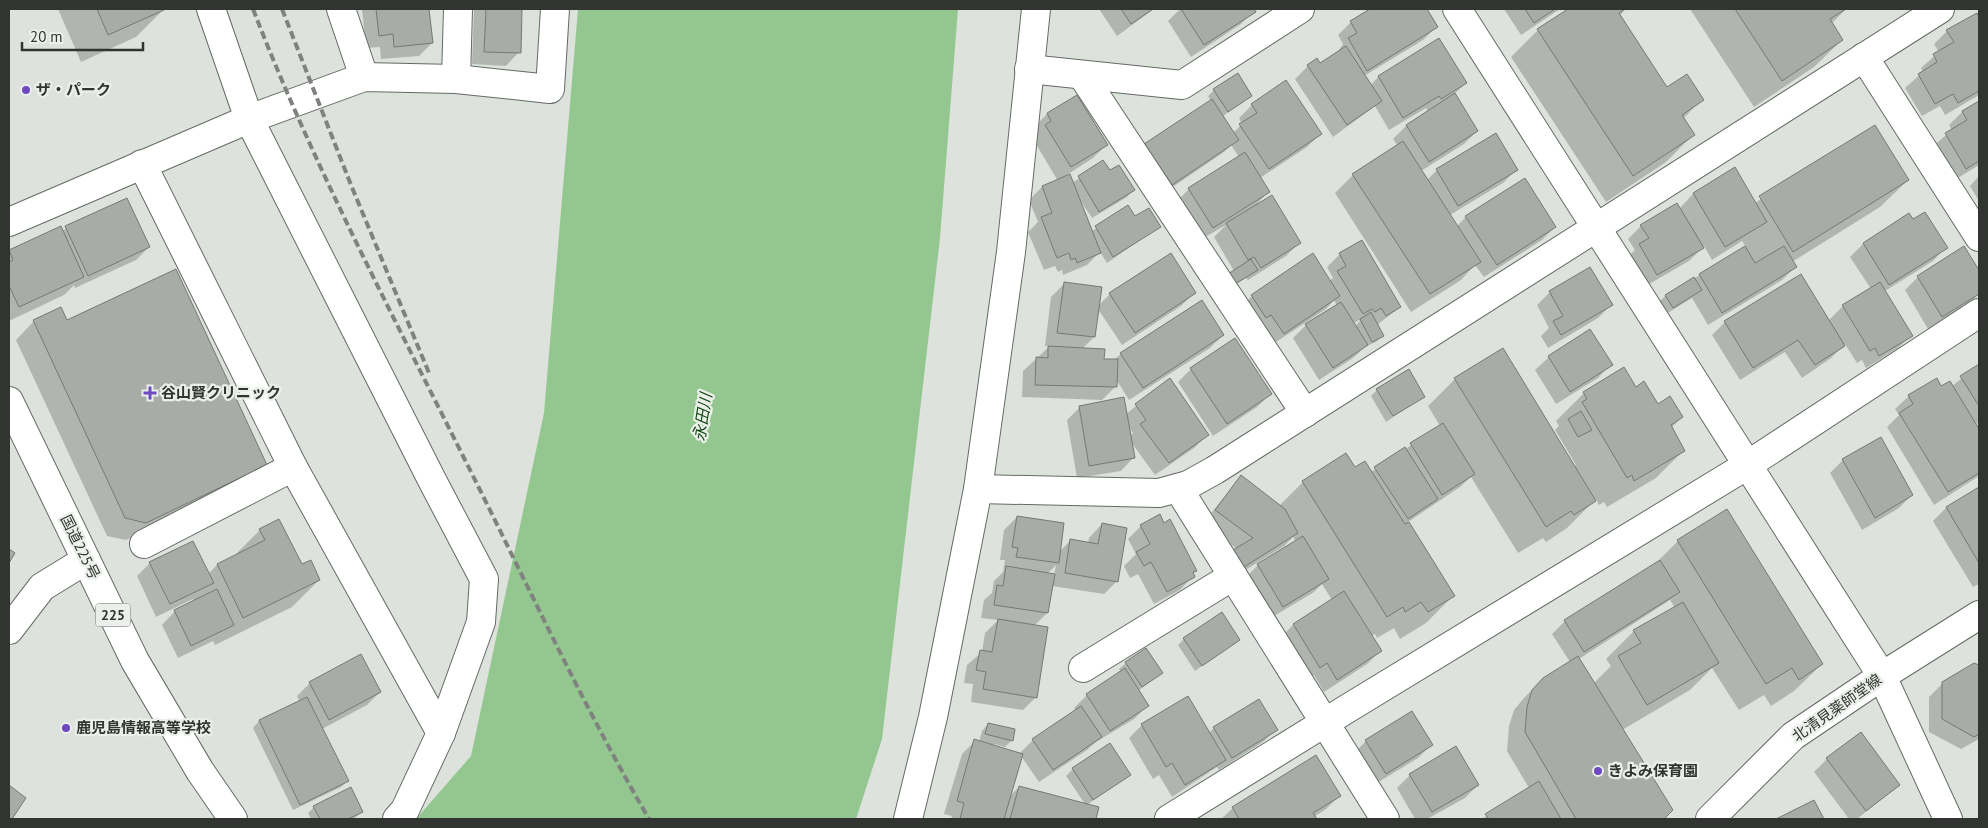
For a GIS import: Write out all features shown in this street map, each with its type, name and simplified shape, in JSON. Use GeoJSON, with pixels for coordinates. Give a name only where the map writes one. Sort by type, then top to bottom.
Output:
{"type":"FeatureCollection","features":[{"type":"Feature","properties":{"kind":"main road"},"geometry":{"type":"LineString","coordinates":[[211,9],[249,119],[484,579],[481,622],[441,732],[405,810],[397,819]]}},
{"type":"Feature","properties":{"kind":"main road"},"geometry":{"type":"LineString","coordinates":[[341,9],[364,77]]}},
{"type":"Feature","properties":{"kind":"main road"},"geometry":{"type":"LineString","coordinates":[[456,78],[458,9]]}},
{"type":"Feature","properties":{"kind":"main road"},"geometry":{"type":"LineString","coordinates":[[9,222],[249,119],[364,77],[456,78],[550,89],[554,9]]}},
{"type":"Feature","properties":{"kind":"main road"},"geometry":{"type":"LineString","coordinates":[[908,819],[933,717],[978,490],[1011,252],[1036,9]]}},
{"type":"Feature","properties":{"kind":"main road"},"geometry":{"type":"LineString","coordinates":[[1457,9],[1746,466],[1882,676],[1948,819]]}},
{"type":"Feature","properties":{"kind":"main road"},"geometry":{"type":"LineString","coordinates":[[978,490],[1159,493],[1178,488],[1215,470],[1940,9]]}},
{"type":"Feature","properties":{"kind":"main road"},"geometry":{"type":"LineString","coordinates":[[1029,69],[1182,85],[1291,11]]}},
{"type":"Feature","properties":{"kind":"main road"},"geometry":{"type":"LineString","coordinates":[[1864,57],[1979,237]]}},
{"type":"Feature","properties":{"kind":"main road"},"geometry":{"type":"LineString","coordinates":[[1082,75],[1306,413]]}},
{"type":"Feature","properties":{"kind":"main road"},"geometry":{"type":"LineString","coordinates":[[142,164],[292,467],[441,732]]}},
{"type":"Feature","properties":{"kind":"main road"},"geometry":{"type":"LineString","coordinates":[[1170,819],[1324,722],[1746,466],[1979,313]]}},
{"type":"Feature","properties":{"kind":"main road","name":"国道225号"},"geometry":{"type":"LineString","coordinates":[[9,401],[135,661],[200,771],[233,819]]}},
{"type":"Feature","properties":{"kind":"main road"},"geometry":{"type":"LineString","coordinates":[[144,544],[292,467]]}},
{"type":"Feature","properties":{"kind":"main road"},"geometry":{"type":"LineString","coordinates":[[1178,488],[1385,819]]}},
{"type":"Feature","properties":{"kind":"main road"},"geometry":{"type":"LineString","coordinates":[[9,630],[42,587],[86,560]]}},
{"type":"Feature","properties":{"kind":"main road"},"geometry":{"type":"LineString","coordinates":[[1083,668],[1233,576]]}},
{"type":"Feature","properties":{"kind":"main road","name":"北清見薬師堂線"},"geometry":{"type":"LineString","coordinates":[[1710,819],[1793,736],[1882,676],[1979,615]]}},
{"type":"Feature","properties":{"kind":"water","name":"永田川"},"geometry":{"type":"Polygon","coordinates":[[[578,9],[958,9],[940,238],[882,739],[856,819],[416,819],[471,756],[544,413],[578,9]]]}},
{"type":"Feature","properties":{"kind":"building"},"geometry":{"type":"Polygon","coordinates":[[[97,9],[164,9],[164,10],[108,35],[97,9]]]}},
{"type":"Feature","properties":{"kind":"building"},"geometry":{"type":"Polygon","coordinates":[[[376,9],[429,9],[433,43],[394,47],[393,34],[379,36],[376,9]]]}},
{"type":"Feature","properties":{"kind":"building"},"geometry":{"type":"Polygon","coordinates":[[[486,9],[522,9],[521,53],[484,52],[486,9]]]}},
{"type":"Feature","properties":{"kind":"building"},"geometry":{"type":"Polygon","coordinates":[[[1121,9],[1153,9],[1131,24],[1121,9]]]}},
{"type":"Feature","properties":{"kind":"building"},"geometry":{"type":"Polygon","coordinates":[[[1181,9],[1254,9],[1256,12],[1204,45],[1181,9]]]}},
{"type":"Feature","properties":{"kind":"building"},"geometry":{"type":"Polygon","coordinates":[[[1370,9],[1427,9],[1438,27],[1367,71],[1348,38],[1357,33],[1350,21],[1370,9]]]}},
{"type":"Feature","properties":{"kind":"building"},"geometry":{"type":"Polygon","coordinates":[[[1525,9],[1555,9],[1534,23],[1525,9]]]}},
{"type":"Feature","properties":{"kind":"building"},"geometry":{"type":"Polygon","coordinates":[[[1568,9],[1625,9],[1619,13],[1667,87],[1687,74],[1704,100],[1682,115],[1695,135],[1633,176],[1537,29],[1568,9]]]}},
{"type":"Feature","properties":{"kind":"building"},"geometry":{"type":"Polygon","coordinates":[[[1735,9],[1846,9],[1830,19],[1843,40],[1782,81],[1735,9]]]}},
{"type":"Feature","properties":{"kind":"building"},"geometry":{"type":"Polygon","coordinates":[[[1977,13],[1979,17],[1979,91],[1958,103],[1953,94],[1935,104],[1918,74],[1937,62],[1933,54],[1954,42],[1946,30],[1977,13]]]}},
{"type":"Feature","properties":{"kind":"building"},"geometry":{"type":"Polygon","coordinates":[[[1439,38],[1467,83],[1441,99],[1439,96],[1403,118],[1378,76],[1439,38]]]}},
{"type":"Feature","properties":{"kind":"building"},"geometry":{"type":"Polygon","coordinates":[[[1346,46],[1382,101],[1347,125],[1307,65],[1317,58],[1320,63],[1346,46]]]}},
{"type":"Feature","properties":{"kind":"building"},"geometry":{"type":"Polygon","coordinates":[[[1238,73],[1252,96],[1228,112],[1213,89],[1238,73]]]}},
{"type":"Feature","properties":{"kind":"building"},"geometry":{"type":"Polygon","coordinates":[[[1286,80],[1322,134],[1269,169],[1239,124],[1257,113],[1251,104],[1286,80]]]}},
{"type":"Feature","properties":{"kind":"building"},"geometry":{"type":"Polygon","coordinates":[[[1455,93],[1478,131],[1429,162],[1406,125],[1455,93]]]}},
{"type":"Feature","properties":{"kind":"building"},"geometry":{"type":"Polygon","coordinates":[[[1077,95],[1108,145],[1071,167],[1045,125],[1051,121],[1047,113],[1077,95]]]}},
{"type":"Feature","properties":{"kind":"building"},"geometry":{"type":"Polygon","coordinates":[[[1212,99],[1239,140],[1172,185],[1144,144],[1212,99]]]}},
{"type":"Feature","properties":{"kind":"building"},"geometry":{"type":"Polygon","coordinates":[[[1979,101],[1979,161],[1966,169],[1945,133],[1967,120],[1962,111],[1979,101]]]}},
{"type":"Feature","properties":{"kind":"building"},"geometry":{"type":"Polygon","coordinates":[[[1875,125],[1909,180],[1793,252],[1759,196],[1875,125]]]}},
{"type":"Feature","properties":{"kind":"building"},"geometry":{"type":"Polygon","coordinates":[[[1496,133],[1518,170],[1458,206],[1436,169],[1496,133]]]}},
{"type":"Feature","properties":{"kind":"building"},"geometry":{"type":"Polygon","coordinates":[[[1403,141],[1481,262],[1430,294],[1352,174],[1403,141]]]}},
{"type":"Feature","properties":{"kind":"building"},"geometry":{"type":"Polygon","coordinates":[[[1245,152],[1270,192],[1213,228],[1188,188],[1245,152]]]}},
{"type":"Feature","properties":{"kind":"building"},"geometry":{"type":"Polygon","coordinates":[[[1103,160],[1110,170],[1119,165],[1135,190],[1099,212],[1078,176],[1103,160]]]}},
{"type":"Feature","properties":{"kind":"building"},"geometry":{"type":"Polygon","coordinates":[[[1735,167],[1767,222],[1725,247],[1693,193],[1735,167]]]}},
{"type":"Feature","properties":{"kind":"building"},"geometry":{"type":"Polygon","coordinates":[[[1070,174],[1101,253],[1077,263],[1075,258],[1071,260],[1069,253],[1057,258],[1041,217],[1052,213],[1042,186],[1070,174]]]}},
{"type":"Feature","properties":{"kind":"building"},"geometry":{"type":"Polygon","coordinates":[[[1525,178],[1556,227],[1497,265],[1465,216],[1525,178]]]}},
{"type":"Feature","properties":{"kind":"building"},"geometry":{"type":"Polygon","coordinates":[[[1272,195],[1301,243],[1261,268],[1254,257],[1248,260],[1226,223],[1272,195]]]}},
{"type":"Feature","properties":{"kind":"building"},"geometry":{"type":"Polygon","coordinates":[[[127,198],[150,247],[88,276],[65,226],[127,198]]]}},
{"type":"Feature","properties":{"kind":"building"},"geometry":{"type":"Polygon","coordinates":[[[1677,203],[1704,248],[1657,275],[1639,244],[1649,238],[1640,225],[1677,203]]]}},
{"type":"Feature","properties":{"kind":"building"},"geometry":{"type":"Polygon","coordinates":[[[1128,205],[1135,216],[1149,208],[1161,227],[1113,257],[1095,226],[1128,205]]]}},
{"type":"Feature","properties":{"kind":"building"},"geometry":{"type":"Polygon","coordinates":[[[1925,212],[1948,248],[1889,285],[1863,243],[1909,213],[1913,219],[1925,212]]]}},
{"type":"Feature","properties":{"kind":"building"},"geometry":{"type":"Polygon","coordinates":[[[61,226],[84,277],[19,307],[9,286],[9,262],[13,260],[9,250],[61,226]]]}},
{"type":"Feature","properties":{"kind":"building"},"geometry":{"type":"Polygon","coordinates":[[[1362,240],[1401,307],[1386,316],[1381,308],[1375,312],[1372,309],[1363,314],[1337,271],[1346,266],[1339,253],[1362,240]]]}},
{"type":"Feature","properties":{"kind":"building"},"geometry":{"type":"Polygon","coordinates":[[[1745,246],[1755,263],[1784,246],[1797,267],[1722,313],[1699,274],[1745,246]]]}},
{"type":"Feature","properties":{"kind":"building"},"geometry":{"type":"Polygon","coordinates":[[[1964,246],[1979,270],[1979,294],[1942,317],[1917,276],[1964,246]]]}},
{"type":"Feature","properties":{"kind":"building"},"geometry":{"type":"Polygon","coordinates":[[[1171,253],[1196,293],[1135,333],[1109,293],[1171,253]]]}},
{"type":"Feature","properties":{"kind":"building"},"geometry":{"type":"Polygon","coordinates":[[[1313,253],[1340,296],[1284,334],[1271,315],[1266,318],[1251,295],[1313,253]]]}},
{"type":"Feature","properties":{"kind":"building"},"geometry":{"type":"Polygon","coordinates":[[[1251,259],[1258,270],[1235,284],[1228,274],[1251,259]]]}},
{"type":"Feature","properties":{"kind":"building"},"geometry":{"type":"Polygon","coordinates":[[[1590,267],[1613,305],[1561,335],[1553,321],[1563,316],[1549,291],[1590,267]]]}},
{"type":"Feature","properties":{"kind":"building","name":"谷山賢クリニック"},"geometry":{"type":"Polygon","coordinates":[[[176,269],[267,465],[146,523],[125,518],[33,320],[61,307],[67,320],[176,269]]]}},
{"type":"Feature","properties":{"kind":"building"},"geometry":{"type":"Polygon","coordinates":[[[1801,274],[1845,346],[1815,365],[1798,340],[1753,368],[1724,321],[1801,274]]]}},
{"type":"Feature","properties":{"kind":"building"},"geometry":{"type":"Polygon","coordinates":[[[1694,277],[1702,290],[1673,308],[1665,295],[1694,277]]]}},
{"type":"Feature","properties":{"kind":"building"},"geometry":{"type":"Polygon","coordinates":[[[1064,282],[1102,287],[1095,337],[1057,333],[1064,282]]]}},
{"type":"Feature","properties":{"kind":"building"},"geometry":{"type":"Polygon","coordinates":[[[1880,282],[1913,336],[1879,356],[1875,348],[1870,351],[1842,305],[1880,282]]]}},
{"type":"Feature","properties":{"kind":"building"},"geometry":{"type":"Polygon","coordinates":[[[1202,300],[1224,335],[1143,388],[1120,353],[1202,300]]]}},
{"type":"Feature","properties":{"kind":"building"},"geometry":{"type":"Polygon","coordinates":[[[1341,302],[1368,345],[1333,368],[1305,324],[1341,302]]]}},
{"type":"Feature","properties":{"kind":"building"},"geometry":{"type":"Polygon","coordinates":[[[1371,312],[1384,336],[1372,342],[1360,319],[1371,312]]]}},
{"type":"Feature","properties":{"kind":"building"},"geometry":{"type":"Polygon","coordinates":[[[1590,329],[1613,365],[1570,392],[1548,356],[1590,329]]]}},
{"type":"Feature","properties":{"kind":"building"},"geometry":{"type":"Polygon","coordinates":[[[1235,338],[1272,394],[1227,424],[1190,368],[1235,338]]]}},
{"type":"Feature","properties":{"kind":"building"},"geometry":{"type":"Polygon","coordinates":[[[1048,346],[1105,349],[1104,359],[1118,359],[1117,387],[1035,385],[1036,357],[1048,358],[1048,346]]]}},
{"type":"Feature","properties":{"kind":"building"},"geometry":{"type":"Polygon","coordinates":[[[1503,348],[1596,501],[1574,515],[1571,511],[1546,527],[1454,378],[1503,348]]]}},
{"type":"Feature","properties":{"kind":"building"},"geometry":{"type":"Polygon","coordinates":[[[1979,364],[1979,406],[1960,376],[1979,364]]]}},
{"type":"Feature","properties":{"kind":"building"},"geometry":{"type":"Polygon","coordinates":[[[1624,367],[1636,387],[1644,381],[1658,404],[1670,396],[1683,417],[1671,425],[1685,451],[1634,481],[1632,475],[1627,478],[1582,402],[1587,399],[1583,392],[1624,367]]]}},
{"type":"Feature","properties":{"kind":"building"},"geometry":{"type":"Polygon","coordinates":[[[1409,369],[1425,397],[1393,416],[1376,389],[1409,369]]]}},
{"type":"Feature","properties":{"kind":"building"},"geometry":{"type":"Polygon","coordinates":[[[1170,378],[1209,435],[1169,463],[1140,424],[1146,420],[1135,404],[1170,378]]]}},
{"type":"Feature","properties":{"kind":"building"},"geometry":{"type":"Polygon","coordinates":[[[1937,378],[1941,386],[1950,381],[1979,429],[1979,473],[1948,492],[1899,413],[1913,404],[1908,395],[1937,378]]]}},
{"type":"Feature","properties":{"kind":"building"},"geometry":{"type":"Polygon","coordinates":[[[1124,397],[1135,458],[1089,466],[1079,406],[1124,397]]]}},
{"type":"Feature","properties":{"kind":"building"},"geometry":{"type":"Polygon","coordinates":[[[1581,411],[1592,430],[1578,437],[1568,419],[1581,411]]]}},
{"type":"Feature","properties":{"kind":"building"},"geometry":{"type":"Polygon","coordinates":[[[1443,423],[1475,474],[1442,495],[1410,443],[1443,423]]]}},
{"type":"Feature","properties":{"kind":"building"},"geometry":{"type":"Polygon","coordinates":[[[1881,437],[1913,495],[1875,518],[1842,459],[1881,437]]]}},
{"type":"Feature","properties":{"kind":"building"},"geometry":{"type":"Polygon","coordinates":[[[1405,447],[1438,499],[1408,519],[1374,467],[1405,447]]]}},
{"type":"Feature","properties":{"kind":"building"},"geometry":{"type":"Polygon","coordinates":[[[1346,453],[1355,467],[1365,461],[1405,524],[1409,522],[1455,596],[1428,612],[1421,602],[1405,612],[1403,607],[1387,617],[1302,481],[1346,453]]]}},
{"type":"Feature","properties":{"kind":"building"},"geometry":{"type":"Polygon","coordinates":[[[1241,475],[1285,509],[1298,533],[1244,567],[1233,550],[1253,538],[1215,510],[1241,475]]]}},
{"type":"Feature","properties":{"kind":"building"},"geometry":{"type":"Polygon","coordinates":[[[1979,487],[1979,563],[1946,507],[1979,487]]]}},
{"type":"Feature","properties":{"kind":"building"},"geometry":{"type":"Polygon","coordinates":[[[1727,509],[1823,664],[1799,680],[1792,668],[1766,684],[1677,540],[1727,509]]]}},
{"type":"Feature","properties":{"kind":"building"},"geometry":{"type":"Polygon","coordinates":[[[1160,514],[1164,523],[1170,519],[1197,571],[1193,572],[1195,577],[1167,592],[1151,562],[1144,566],[1136,552],[1150,544],[1140,525],[1160,514]]]}},
{"type":"Feature","properties":{"kind":"building"},"geometry":{"type":"Polygon","coordinates":[[[1017,516],[1064,523],[1059,563],[1016,557],[1018,548],[1012,547],[1017,516]]]}},
{"type":"Feature","properties":{"kind":"building"},"geometry":{"type":"Polygon","coordinates":[[[279,519],[302,564],[311,560],[320,580],[243,618],[217,564],[265,540],[259,529],[279,519]]]}},
{"type":"Feature","properties":{"kind":"building"},"geometry":{"type":"Polygon","coordinates":[[[1102,523],[1127,528],[1118,582],[1065,573],[1070,539],[1098,544],[1102,523]]]}},
{"type":"Feature","properties":{"kind":"building"},"geometry":{"type":"Polygon","coordinates":[[[1303,536],[1329,579],[1283,607],[1257,564],[1303,536]]]}},
{"type":"Feature","properties":{"kind":"building"},"geometry":{"type":"Polygon","coordinates":[[[193,541],[214,583],[170,604],[149,562],[193,541]]]}},
{"type":"Feature","properties":{"kind":"building"},"geometry":{"type":"Polygon","coordinates":[[[9,549],[15,553],[9,563],[9,549]]]}},
{"type":"Feature","properties":{"kind":"building"},"geometry":{"type":"Polygon","coordinates":[[[1660,560],[1680,592],[1584,652],[1564,620],[1660,560]]]}},
{"type":"Feature","properties":{"kind":"building"},"geometry":{"type":"Polygon","coordinates":[[[1006,566],[1055,574],[1048,613],[994,605],[997,585],[1003,586],[1006,566]]]}},
{"type":"Feature","properties":{"kind":"building"},"geometry":{"type":"Polygon","coordinates":[[[217,589],[234,625],[191,646],[174,610],[217,589]]]}},
{"type":"Feature","properties":{"kind":"building"},"geometry":{"type":"Polygon","coordinates":[[[1344,591],[1382,651],[1337,680],[1327,663],[1320,668],[1293,624],[1344,591]]]}},
{"type":"Feature","properties":{"kind":"building"},"geometry":{"type":"Polygon","coordinates":[[[1683,602],[1719,663],[1647,705],[1618,656],[1641,643],[1633,630],[1683,602]]]}},
{"type":"Feature","properties":{"kind":"building"},"geometry":{"type":"Polygon","coordinates":[[[1222,612],[1240,640],[1202,666],[1183,638],[1222,612]]]}},
{"type":"Feature","properties":{"kind":"building"},"geometry":{"type":"Polygon","coordinates":[[[998,619],[1048,627],[1037,698],[983,689],[986,672],[976,670],[980,650],[992,652],[998,619]]]}},
{"type":"Feature","properties":{"kind":"building"},"geometry":{"type":"Polygon","coordinates":[[[1146,648],[1163,673],[1142,687],[1125,662],[1146,648]]]}},
{"type":"Feature","properties":{"kind":"building"},"geometry":{"type":"Polygon","coordinates":[[[361,654],[381,692],[329,720],[309,682],[361,654]]]}},
{"type":"Feature","properties":{"kind":"building","name":"きよみ保育園"},"geometry":{"type":"Polygon","coordinates":[[[1578,656],[1673,810],[1664,819],[1576,819],[1525,732],[1527,707],[1532,690],[1543,678],[1578,656]]]}},
{"type":"Feature","properties":{"kind":"building"},"geometry":{"type":"Polygon","coordinates":[[[1974,663],[1979,665],[1979,734],[1974,737],[1942,719],[1942,682],[1974,663]]]}},
{"type":"Feature","properties":{"kind":"building"},"geometry":{"type":"Polygon","coordinates":[[[1125,668],[1149,706],[1110,731],[1086,694],[1125,668]]]}},
{"type":"Feature","properties":{"kind":"building"},"geometry":{"type":"Polygon","coordinates":[[[1188,696],[1226,760],[1185,785],[1172,763],[1166,767],[1141,724],[1188,696]]]}},
{"type":"Feature","properties":{"kind":"building"},"geometry":{"type":"Polygon","coordinates":[[[307,697],[349,781],[300,805],[259,720],[307,697]]]}},
{"type":"Feature","properties":{"kind":"building"},"geometry":{"type":"Polygon","coordinates":[[[1259,699],[1278,730],[1232,758],[1213,727],[1259,699]]]}},
{"type":"Feature","properties":{"kind":"building"},"geometry":{"type":"Polygon","coordinates":[[[1081,706],[1102,737],[1053,770],[1032,739],[1081,706]]]}},
{"type":"Feature","properties":{"kind":"building"},"geometry":{"type":"Polygon","coordinates":[[[1412,711],[1433,745],[1386,774],[1365,740],[1412,711]]]}},
{"type":"Feature","properties":{"kind":"building"},"geometry":{"type":"Polygon","coordinates":[[[988,723],[1015,729],[1013,741],[985,734],[988,723]]]}},
{"type":"Feature","properties":{"kind":"building"},"geometry":{"type":"Polygon","coordinates":[[[1861,732],[1900,785],[1866,811],[1826,758],[1861,732]]]}},
{"type":"Feature","properties":{"kind":"building"},"geometry":{"type":"Polygon","coordinates":[[[974,739],[1023,754],[1004,819],[960,819],[964,803],[957,801],[974,739]]]}},
{"type":"Feature","properties":{"kind":"building"},"geometry":{"type":"Polygon","coordinates":[[[1110,743],[1131,775],[1093,800],[1072,768],[1110,743]]]}},
{"type":"Feature","properties":{"kind":"building"},"geometry":{"type":"Polygon","coordinates":[[[1456,746],[1479,785],[1432,812],[1409,774],[1456,746]]]}},
{"type":"Feature","properties":{"kind":"building"},"geometry":{"type":"Polygon","coordinates":[[[1316,755],[1341,796],[1313,813],[1317,819],[1239,819],[1232,807],[1316,755]]]}},
{"type":"Feature","properties":{"kind":"building"},"geometry":{"type":"Polygon","coordinates":[[[1539,781],[1561,819],[1489,819],[1485,814],[1539,781]]]}},
{"type":"Feature","properties":{"kind":"building"},"geometry":{"type":"Polygon","coordinates":[[[9,785],[26,798],[12,819],[9,819],[9,785]]]}},
{"type":"Feature","properties":{"kind":"building"},"geometry":{"type":"Polygon","coordinates":[[[1019,786],[1099,807],[1096,819],[1010,819],[1019,786]]]}},
{"type":"Feature","properties":{"kind":"building"},"geometry":{"type":"Polygon","coordinates":[[[351,787],[363,812],[348,819],[320,819],[313,806],[351,787]]]}},
{"type":"Feature","properties":{"kind":"building"},"geometry":{"type":"Polygon","coordinates":[[[1814,800],[1824,819],[1776,819],[1814,800]]]}},
{"type":"Feature","properties":{"kind":"railway"},"geometry":{"type":"LineString","coordinates":[[253,9],[300,123],[352,234],[576,685],[649,819]]}},
{"type":"Feature","properties":{"kind":"railway"},"geometry":{"type":"LineString","coordinates":[[282,9],[351,185],[429,373]]}},
{"type":"Feature","properties":{"kind":"place","name":"ザ・パーク"},"geometry":{"type":"Point","coordinates":[26,90]}},
{"type":"Feature","properties":{"kind":"place","name":"谷山賢クリニック"},"geometry":{"type":"Point","coordinates":[150,393]}},
{"type":"Feature","properties":{"kind":"place","name":"鹿児島情報高等学校"},"geometry":{"type":"Point","coordinates":[66,728]}},
{"type":"Feature","properties":{"kind":"place","name":"きよみ保育園"},"geometry":{"type":"Point","coordinates":[1598,771]}}]}
